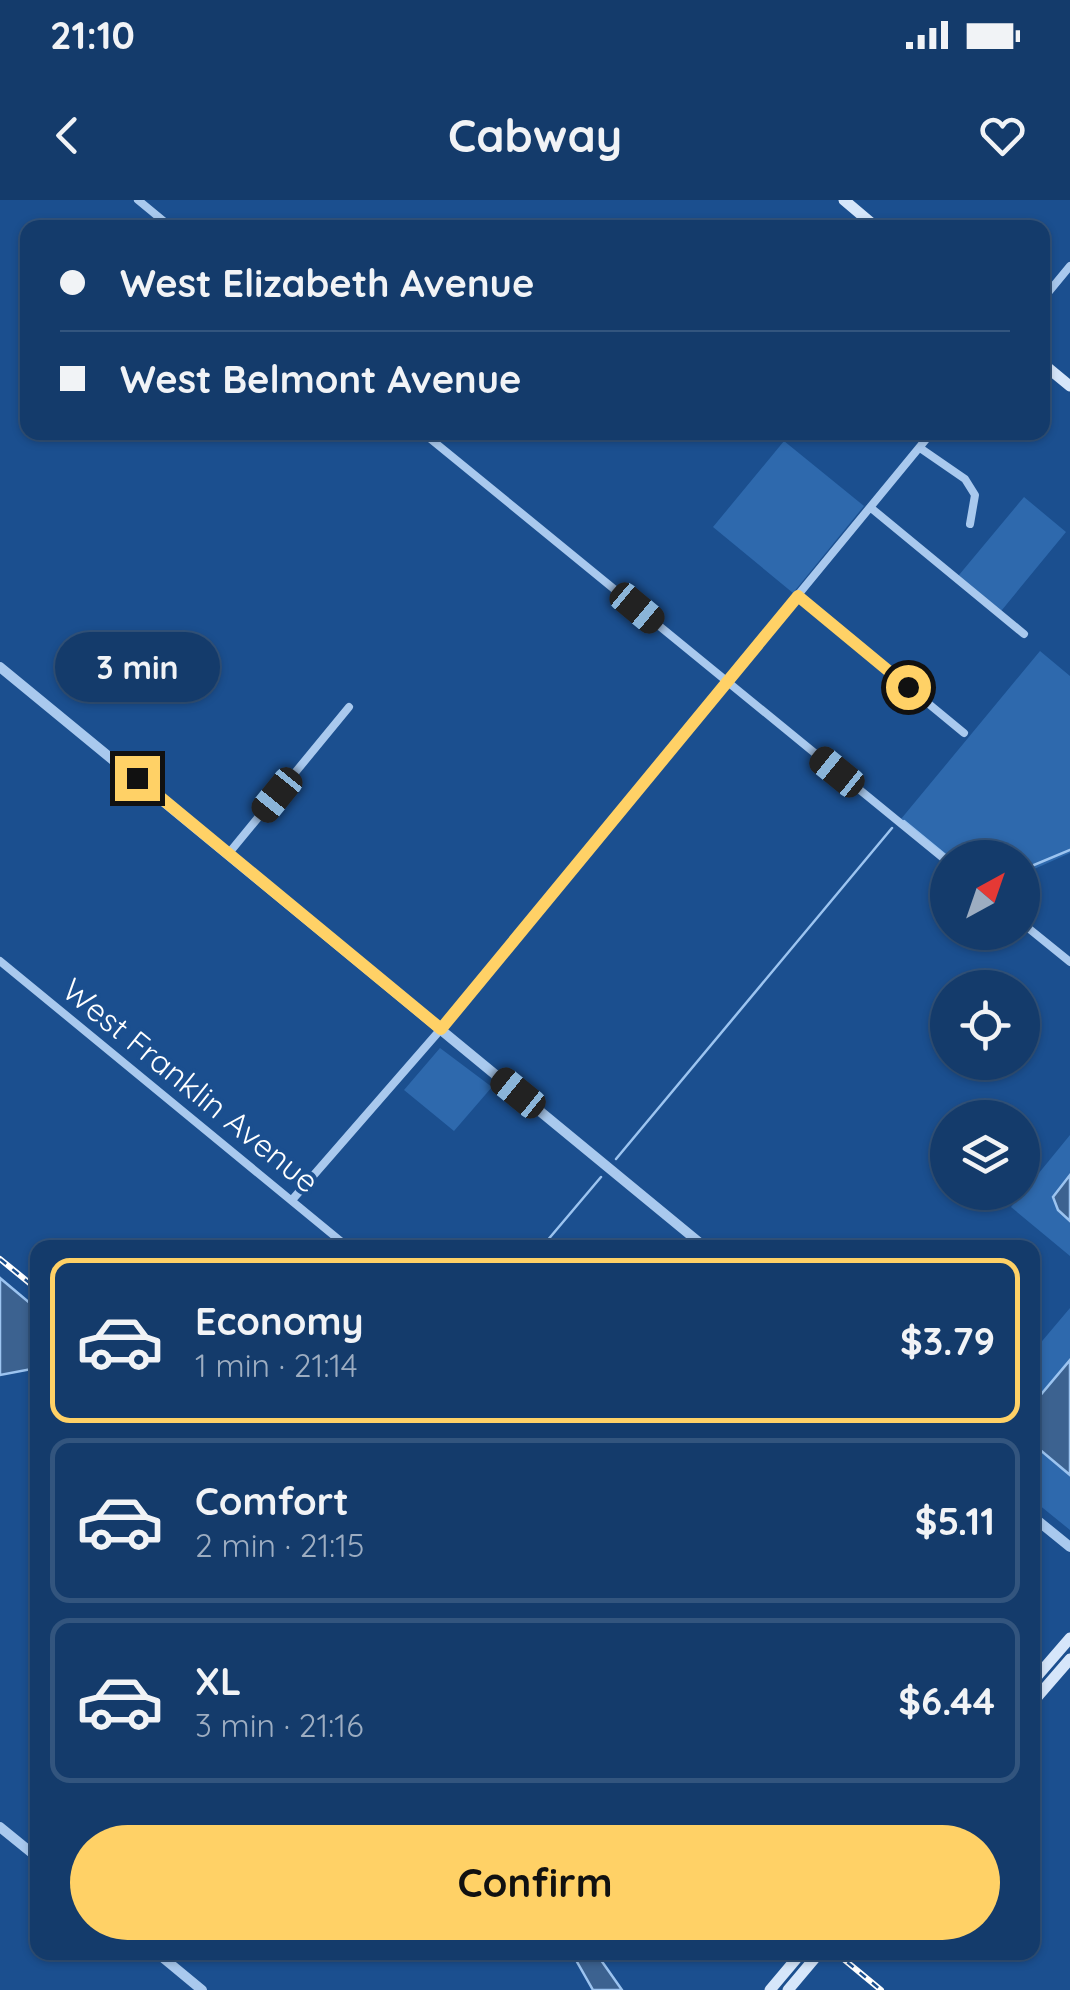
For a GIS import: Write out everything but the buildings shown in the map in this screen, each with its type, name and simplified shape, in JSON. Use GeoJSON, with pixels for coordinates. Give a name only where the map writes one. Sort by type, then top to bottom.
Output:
{"type":"FeatureCollection","features":[{"type":"Feature","properties":{"kind":"main road"},"geometry":{"type":"LineString","coordinates":[[844,200],[868,220]]}},
{"type":"Feature","properties":{"kind":"main road"},"geometry":{"type":"LineString","coordinates":[[1050,370],[1070,386]]}},
{"type":"Feature","properties":{"kind":"main road"},"geometry":{"type":"LineString","coordinates":[[1040,1673],[1070,1638]]}},
{"type":"Feature","properties":{"kind":"main road"},"geometry":{"type":"LineString","coordinates":[[1040,1695],[1070,1659]]}},
{"type":"Feature","properties":{"kind":"main road"},"geometry":{"type":"LineString","coordinates":[[770,1990],[795,1960]]}},
{"type":"Feature","properties":{"kind":"main road"},"geometry":{"type":"LineString","coordinates":[[788,1990],[813,1960]]}},
{"type":"Feature","properties":{"kind":"street"},"geometry":{"type":"LineString","coordinates":[[138,200],[162,220]]}},
{"type":"Feature","properties":{"kind":"street"},"geometry":{"type":"LineString","coordinates":[[1050,290],[1070,266]]}},
{"type":"Feature","properties":{"kind":"street"},"geometry":{"type":"LineString","coordinates":[[432,440],[930,847]]}},
{"type":"Feature","properties":{"kind":"street"},"geometry":{"type":"LineString","coordinates":[[292,1200],[441,1029],[926,440]]}},
{"type":"Feature","properties":{"kind":"street"},"geometry":{"type":"LineString","coordinates":[[920,448],[965,479],[975,495],[970,524]]}},
{"type":"Feature","properties":{"kind":"street"},"geometry":{"type":"LineString","coordinates":[[871,508],[1024,634]]}},
{"type":"Feature","properties":{"kind":"street"},"geometry":{"type":"LineString","coordinates":[[798,596],[964,733]]}},
{"type":"Feature","properties":{"kind":"street"},"geometry":{"type":"LineString","coordinates":[[0,667],[696,1240]]}},
{"type":"Feature","properties":{"kind":"street"},"geometry":{"type":"LineString","coordinates":[[228,854],[349,708]]}},
{"type":"Feature","properties":{"kind":"street"},"geometry":{"type":"LineString","coordinates":[[1040,938],[1070,962]]}},
{"type":"Feature","properties":{"kind":"street","name":"West Franklin Avenue"},"geometry":{"type":"LineString","coordinates":[[0,960],[340,1240]]}},
{"type":"Feature","properties":{"kind":"street"},"geometry":{"type":"LineString","coordinates":[[1040,1523],[1070,1547]]}},
{"type":"Feature","properties":{"kind":"street"},"geometry":{"type":"LineString","coordinates":[[0,1828],[30,1852]]}},
{"type":"Feature","properties":{"kind":"street"},"geometry":{"type":"LineString","coordinates":[[166,1960],[202,1990]]}},
{"type":"Feature","properties":{"kind":"shaded area"},"geometry":{"type":"Polygon","coordinates":[[[784,441],[864,506],[793,593],[713,527],[784,441]]]}},
{"type":"Feature","properties":{"kind":"shaded area"},"geometry":{"type":"Polygon","coordinates":[[[1024,497],[1066,532],[997,616],[954,581],[1024,497]]]}},
{"type":"Feature","properties":{"kind":"shaded area"},"geometry":{"type":"Polygon","coordinates":[[[1040,651],[1070,676],[1070,853],[1040,866],[1040,840],[930,842],[901,819],[1040,651]]]}},
{"type":"Feature","properties":{"kind":"shaded area"},"geometry":{"type":"Polygon","coordinates":[[[440,1048],[492,1087],[454,1131],[404,1090],[440,1048]]]}},
{"type":"Feature","properties":{"kind":"shaded area"},"geometry":{"type":"Polygon","coordinates":[[[1070,1135],[1070,1256],[1015,1210],[1040,1210],[1040,1172],[1070,1135]]]}},
{"type":"Feature","properties":{"kind":"shaded area"},"geometry":{"type":"Polygon","coordinates":[[[1070,1175],[1070,1221],[1058,1210],[1053,1197],[1070,1175]]]}},
{"type":"Feature","properties":{"kind":"shaded area"},"geometry":{"type":"Polygon","coordinates":[[[0,1278],[30,1303],[30,1369],[0,1375],[0,1278]]]}},
{"type":"Feature","properties":{"kind":"shaded area"},"geometry":{"type":"Polygon","coordinates":[[[1070,1308],[1070,1530],[1040,1506],[1040,1344],[1070,1308]]]}},
{"type":"Feature","properties":{"kind":"shaded area"},"geometry":{"type":"Polygon","coordinates":[[[1070,1360],[1070,1475],[1040,1450],[1040,1396],[1070,1360]]]}},
{"type":"Feature","properties":{"kind":"shaded area"},"geometry":{"type":"Polygon","coordinates":[[[576,1960],[601,1960],[622,1990],[593,1990],[576,1960]]]}},
{"type":"Feature","properties":{"kind":"waterway"},"geometry":{"type":"LineString","coordinates":[[904,821],[930,842]]}},
{"type":"Feature","properties":{"kind":"waterway"},"geometry":{"type":"LineString","coordinates":[[616,1159],[892,828]]}},
{"type":"Feature","properties":{"kind":"waterway"},"geometry":{"type":"LineString","coordinates":[[1040,862],[1070,850]]}},
{"type":"Feature","properties":{"kind":"waterway"},"geometry":{"type":"LineString","coordinates":[[548,1240],[601,1177]]}},
{"type":"Feature","properties":{"kind":"railway"},"geometry":{"type":"LineString","coordinates":[[0,1259],[30,1283]]}},
{"type":"Feature","properties":{"kind":"railway"},"geometry":{"type":"LineString","coordinates":[[845,1960],[881,1990]]}},
{"type":"Feature","properties":{"kind":"route"},"geometry":{"type":"LineString","coordinates":[[137,778],[441,1029],[798,596],[908,687]]}}]}
